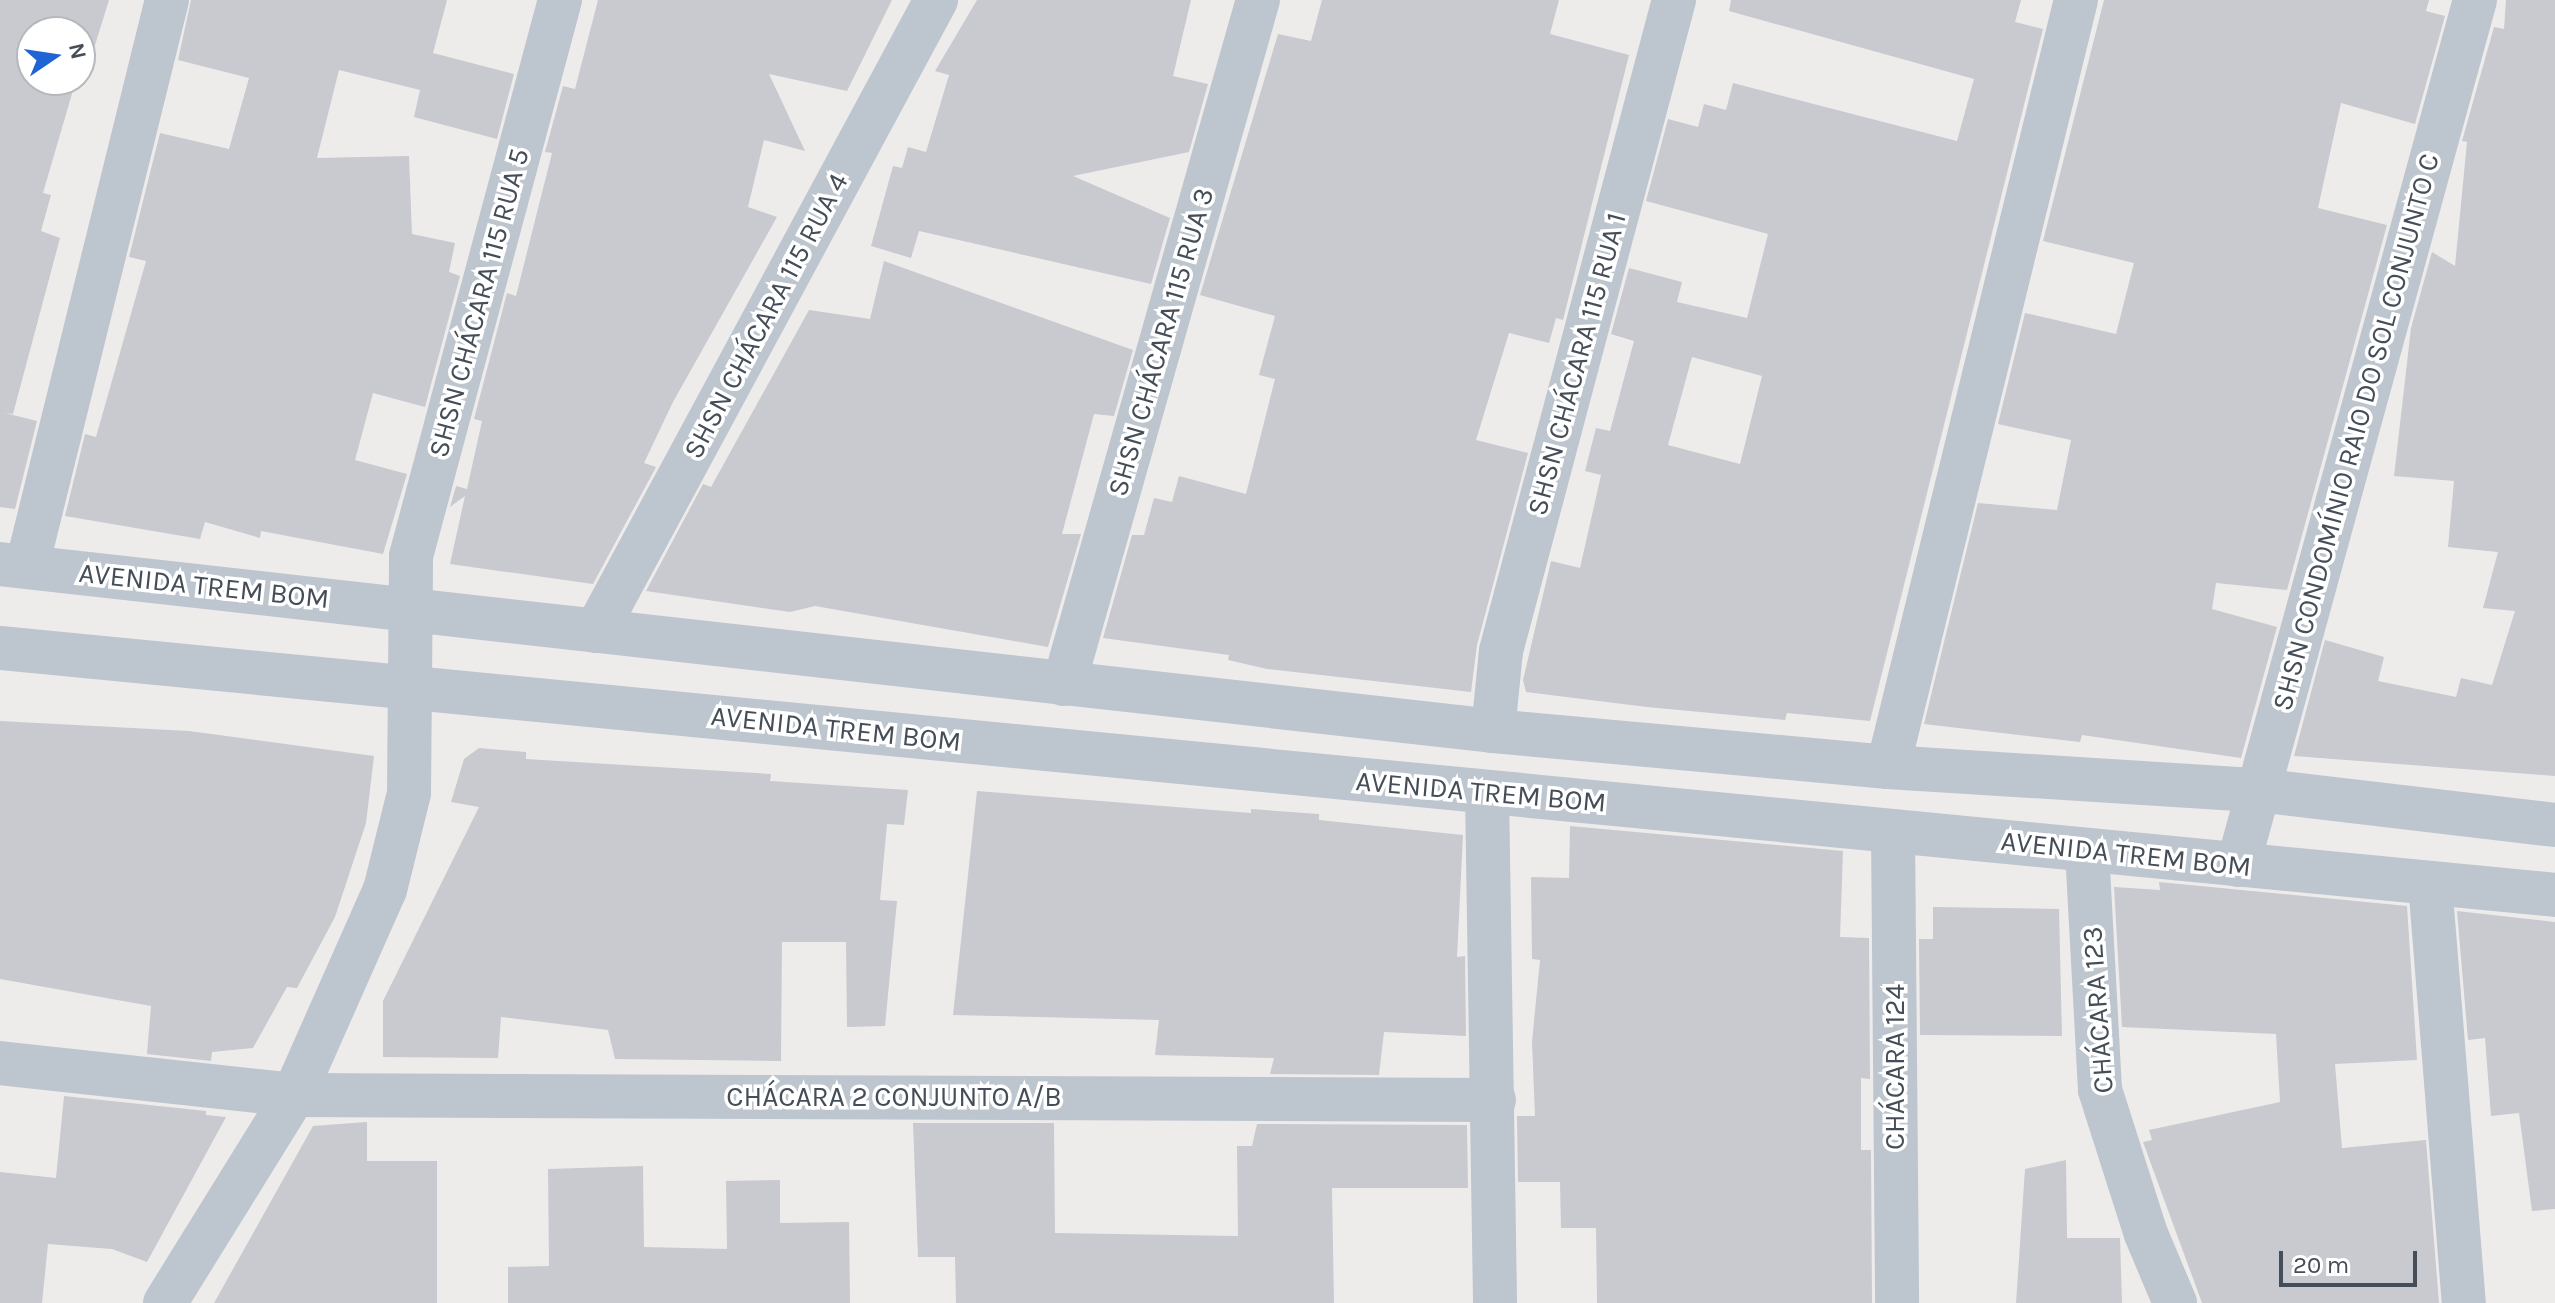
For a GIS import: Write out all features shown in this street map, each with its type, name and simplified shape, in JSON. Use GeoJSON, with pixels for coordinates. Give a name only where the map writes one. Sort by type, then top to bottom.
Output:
{"type":"FeatureCollection","features":[{"type":"Feature","properties":{"kind":"street"},"geometry":{"type":"LineString","coordinates":[[13,565],[167,0]]}},
{"type":"Feature","properties":{"kind":"street","name":"SHSN CHÁCARA 115 RUA 5"},"geometry":{"type":"LineString","coordinates":[[409,608],[411,556],[560,0]]}},
{"type":"Feature","properties":{"kind":"street","name":"SHSN CHÁCARA 115 RUA 4"},"geometry":{"type":"LineString","coordinates":[[596,631],[936,0]]}},
{"type":"Feature","properties":{"kind":"street","name":"SHSN CHÁCARA 115 RUA 3"},"geometry":{"type":"LineString","coordinates":[[1064,684],[1258,0]]}},
{"type":"Feature","properties":{"kind":"street","name":"SHSN CHÁCARA 115 RUA 1"},"geometry":{"type":"LineString","coordinates":[[1493,731],[1501,651],[1674,0]]}},
{"type":"Feature","properties":{"kind":"street"},"geometry":{"type":"LineString","coordinates":[[1888,767],[2038,144],[2076,0]]}},
{"type":"Feature","properties":{"kind":"street","name":"SHSN CONDOMÍNIO RAIO DO SOL CONJUNTO C"},"geometry":{"type":"LineString","coordinates":[[2238,865],[2475,0]]}},
{"type":"Feature","properties":{"kind":"street","name":"AVENIDA TREM BOM"},"geometry":{"type":"LineString","coordinates":[[13,565],[1493,731],[1888,767],[2257,790],[2555,825]]}},
{"type":"Feature","properties":{"kind":"street"},"geometry":{"type":"LineString","coordinates":[[165,1303],[294,1095],[385,890],[409,793],[409,608]]}},
{"type":"Feature","properties":{"kind":"street","name":"AVENIDA TREM BOM"},"geometry":{"type":"LineString","coordinates":[[0,648],[2555,895]]}},
{"type":"Feature","properties":{"kind":"street"},"geometry":{"type":"LineString","coordinates":[[1487,792],[1495,1303]]}},
{"type":"Feature","properties":{"kind":"street","name":"CHÁCARA 124"},"geometry":{"type":"LineString","coordinates":[[1893,831],[1897,1303]]}},
{"type":"Feature","properties":{"kind":"street","name":"CHÁCARA 123"},"geometry":{"type":"LineString","coordinates":[[2087,850],[2100,1090],[2146,1234],[2175,1303]]}},
{"type":"Feature","properties":{"kind":"street"},"geometry":{"type":"LineString","coordinates":[[2430,883],[2464,1303]]}},
{"type":"Feature","properties":{"kind":"street","name":"CHÁCARA 2 CONJUNTO A/B"},"geometry":{"type":"LineString","coordinates":[[0,1063],[294,1095],[1494,1100]]}},
{"type":"Feature","properties":{"kind":"building"},"geometry":{"type":"Polygon","coordinates":[[[0,0],[109,0],[96,42],[96,16],[16,16],[16,96],[71,96],[43,193],[51,195],[41,231],[60,238],[13,414],[5,413],[37,421],[15,509],[0,507],[0,0]]]}},
{"type":"Feature","properties":{"kind":"building"},"geometry":{"type":"Polygon","coordinates":[[[191,0],[447,0],[433,53],[514,74],[497,139],[414,117],[420,90],[339,70],[317,158],[409,156],[412,234],[455,243],[449,272],[460,276],[425,407],[373,393],[355,460],[407,474],[383,554],[261,531],[260,538],[205,522],[200,539],[65,516],[85,434],[96,437],[146,261],[129,257],[160,133],[229,149],[249,78],[178,60],[191,0]]]}},
{"type":"Feature","properties":{"kind":"building"},"geometry":{"type":"Polygon","coordinates":[[[598,0],[892,0],[847,91],[769,74],[805,151],[764,140],[748,207],[777,217],[673,402],[644,463],[656,467],[593,584],[450,564],[465,496],[450,507],[456,486],[467,489],[482,421],[474,419],[507,293],[516,296],[552,153],[545,152],[563,86],[575,89],[598,0]]]}},
{"type":"Feature","properties":{"kind":"building"},"geometry":{"type":"Polygon","coordinates":[[[977,0],[1191,0],[1173,76],[1208,84],[1189,152],[1073,176],[1170,218],[1151,284],[919,231],[911,258],[871,246],[893,166],[902,168],[908,147],[926,152],[949,75],[935,71],[977,0]]]}},
{"type":"Feature","properties":{"kind":"building"},"geometry":{"type":"Polygon","coordinates":[[[1322,0],[1559,0],[1550,34],[1629,55],[1563,320],[1556,318],[1549,343],[1509,333],[1476,440],[1528,453],[1477,645],[1471,692],[1267,669],[1228,660],[1229,655],[1103,638],[1132,535],[1144,535],[1154,498],[1172,502],[1179,476],[1246,494],[1275,379],[1259,375],[1275,316],[1200,295],[1278,34],[1311,41],[1322,0]]]}},
{"type":"Feature","properties":{"kind":"building"},"geometry":{"type":"Polygon","coordinates":[[[1731,0],[2021,0],[2015,22],[2043,29],[1870,721],[1787,713],[1785,720],[1647,707],[1526,692],[1523,680],[1551,561],[1580,568],[1601,475],[1585,471],[1596,428],[1610,431],[1634,341],[1611,334],[1629,268],[1682,282],[1677,302],[1747,318],[1768,234],[1646,201],[1668,119],[1698,127],[1704,104],[1726,110],[1733,83],[1957,141],[1974,79],[1729,11],[1731,0]],[[1692,357],[1668,445],[1740,464],[1762,376],[1692,357]]]}},
{"type":"Feature","properties":{"kind":"building"},"geometry":{"type":"Polygon","coordinates":[[[2104,0],[2429,0],[2426,11],[2445,16],[2415,124],[2341,103],[2318,208],[2387,225],[2287,590],[2216,583],[2212,609],[2277,627],[2241,758],[2082,735],[2080,742],[1924,724],[1978,503],[2057,510],[2071,440],[1998,424],[2025,313],[2116,334],[2134,263],[2043,241],[2104,0]]]}},
{"type":"Feature","properties":{"kind":"building"},"geometry":{"type":"Polygon","coordinates":[[[2506,0],[2555,0],[2555,776],[2294,756],[2325,640],[2384,657],[2378,681],[2456,697],[2461,678],[2492,685],[2515,611],[2483,608],[2498,552],[2448,547],[2454,481],[2394,476],[2411,328],[2432,252],[2455,266],[2467,142],[2462,141],[2494,27],[2504,29],[2506,0]]]}},
{"type":"Feature","properties":{"kind":"building"},"geometry":{"type":"Polygon","coordinates":[[[884,261],[1133,350],[1114,416],[1094,414],[1062,534],[1081,534],[1048,647],[815,606],[790,612],[646,591],[703,484],[711,487],[809,310],[870,319],[884,261]]]}},
{"type":"Feature","properties":{"kind":"building"},"geometry":{"type":"Polygon","coordinates":[[[0,721],[189,731],[374,756],[366,823],[335,917],[297,988],[287,987],[253,1048],[212,1052],[211,1061],[147,1054],[151,1006],[0,979],[0,721]]]}},
{"type":"Feature","properties":{"kind":"building"},"geometry":{"type":"Polygon","coordinates":[[[479,748],[526,752],[526,759],[771,774],[770,781],[908,790],[904,825],[887,824],[880,900],[897,901],[885,1026],[847,1027],[846,942],[782,942],[781,1061],[615,1059],[608,1030],[501,1017],[498,1058],[383,1057],[383,1001],[479,807],[451,802],[464,759],[479,748]]]}},
{"type":"Feature","properties":{"kind":"building"},"geometry":{"type":"Polygon","coordinates":[[[977,791],[1251,813],[1251,809],[1319,814],[1319,820],[1463,835],[1457,957],[1465,956],[1466,1036],[1384,1032],[1379,1075],[1270,1074],[1274,1058],[1155,1055],[1159,1020],[953,1015],[977,791]]]}},
{"type":"Feature","properties":{"kind":"building"},"geometry":{"type":"Polygon","coordinates":[[[1570,826],[1843,851],[1840,937],[1869,938],[1870,1079],[1861,1078],[1861,1150],[1871,1150],[1872,1303],[1597,1303],[1596,1228],[1561,1228],[1560,1182],[1518,1182],[1517,1116],[1535,1116],[1532,1042],[1540,960],[1532,959],[1531,877],[1569,878],[1570,826]]]}},
{"type":"Feature","properties":{"kind":"building"},"geometry":{"type":"Polygon","coordinates":[[[2159,882],[2407,906],[2417,1060],[2335,1064],[2342,1148],[2426,1140],[2439,1303],[2202,1303],[2143,1142],[2152,1140],[2149,1130],[2280,1102],[2276,1034],[2122,1027],[2114,887],[2160,890],[2159,882]]]}},
{"type":"Feature","properties":{"kind":"building"},"geometry":{"type":"Polygon","coordinates":[[[1933,907],[2059,909],[2062,1036],[1920,1035],[1919,939],[1933,939],[1933,907]]]}},
{"type":"Feature","properties":{"kind":"building"},"geometry":{"type":"Polygon","coordinates":[[[2457,911],[2555,922],[2555,1209],[2532,1211],[2519,1113],[2491,1116],[2485,1038],[2468,1040],[2457,911]]]}},
{"type":"Feature","properties":{"kind":"building"},"geometry":{"type":"Polygon","coordinates":[[[64,1096],[206,1111],[206,1115],[226,1117],[147,1262],[112,1249],[48,1244],[42,1303],[0,1303],[0,1172],[56,1178],[64,1096]]]}},
{"type":"Feature","properties":{"kind":"building"},"geometry":{"type":"Polygon","coordinates":[[[367,1122],[367,1161],[437,1161],[437,1303],[214,1303],[313,1126],[367,1122]]]}},
{"type":"Feature","properties":{"kind":"building"},"geometry":{"type":"Polygon","coordinates":[[[913,1123],[1054,1123],[1055,1233],[1238,1236],[1237,1146],[1252,1146],[1257,1124],[1467,1125],[1468,1188],[1332,1188],[1334,1303],[956,1303],[955,1257],[918,1257],[913,1123]]]}},
{"type":"Feature","properties":{"kind":"building"},"geometry":{"type":"Polygon","coordinates":[[[2066,1160],[2067,1238],[2120,1238],[2122,1303],[2016,1303],[2025,1169],[2066,1160]]]}},
{"type":"Feature","properties":{"kind":"building"},"geometry":{"type":"Polygon","coordinates":[[[643,1166],[644,1247],[727,1249],[726,1181],[780,1180],[780,1223],[849,1222],[850,1303],[508,1303],[508,1267],[549,1266],[548,1169],[643,1166]]]}}]}
